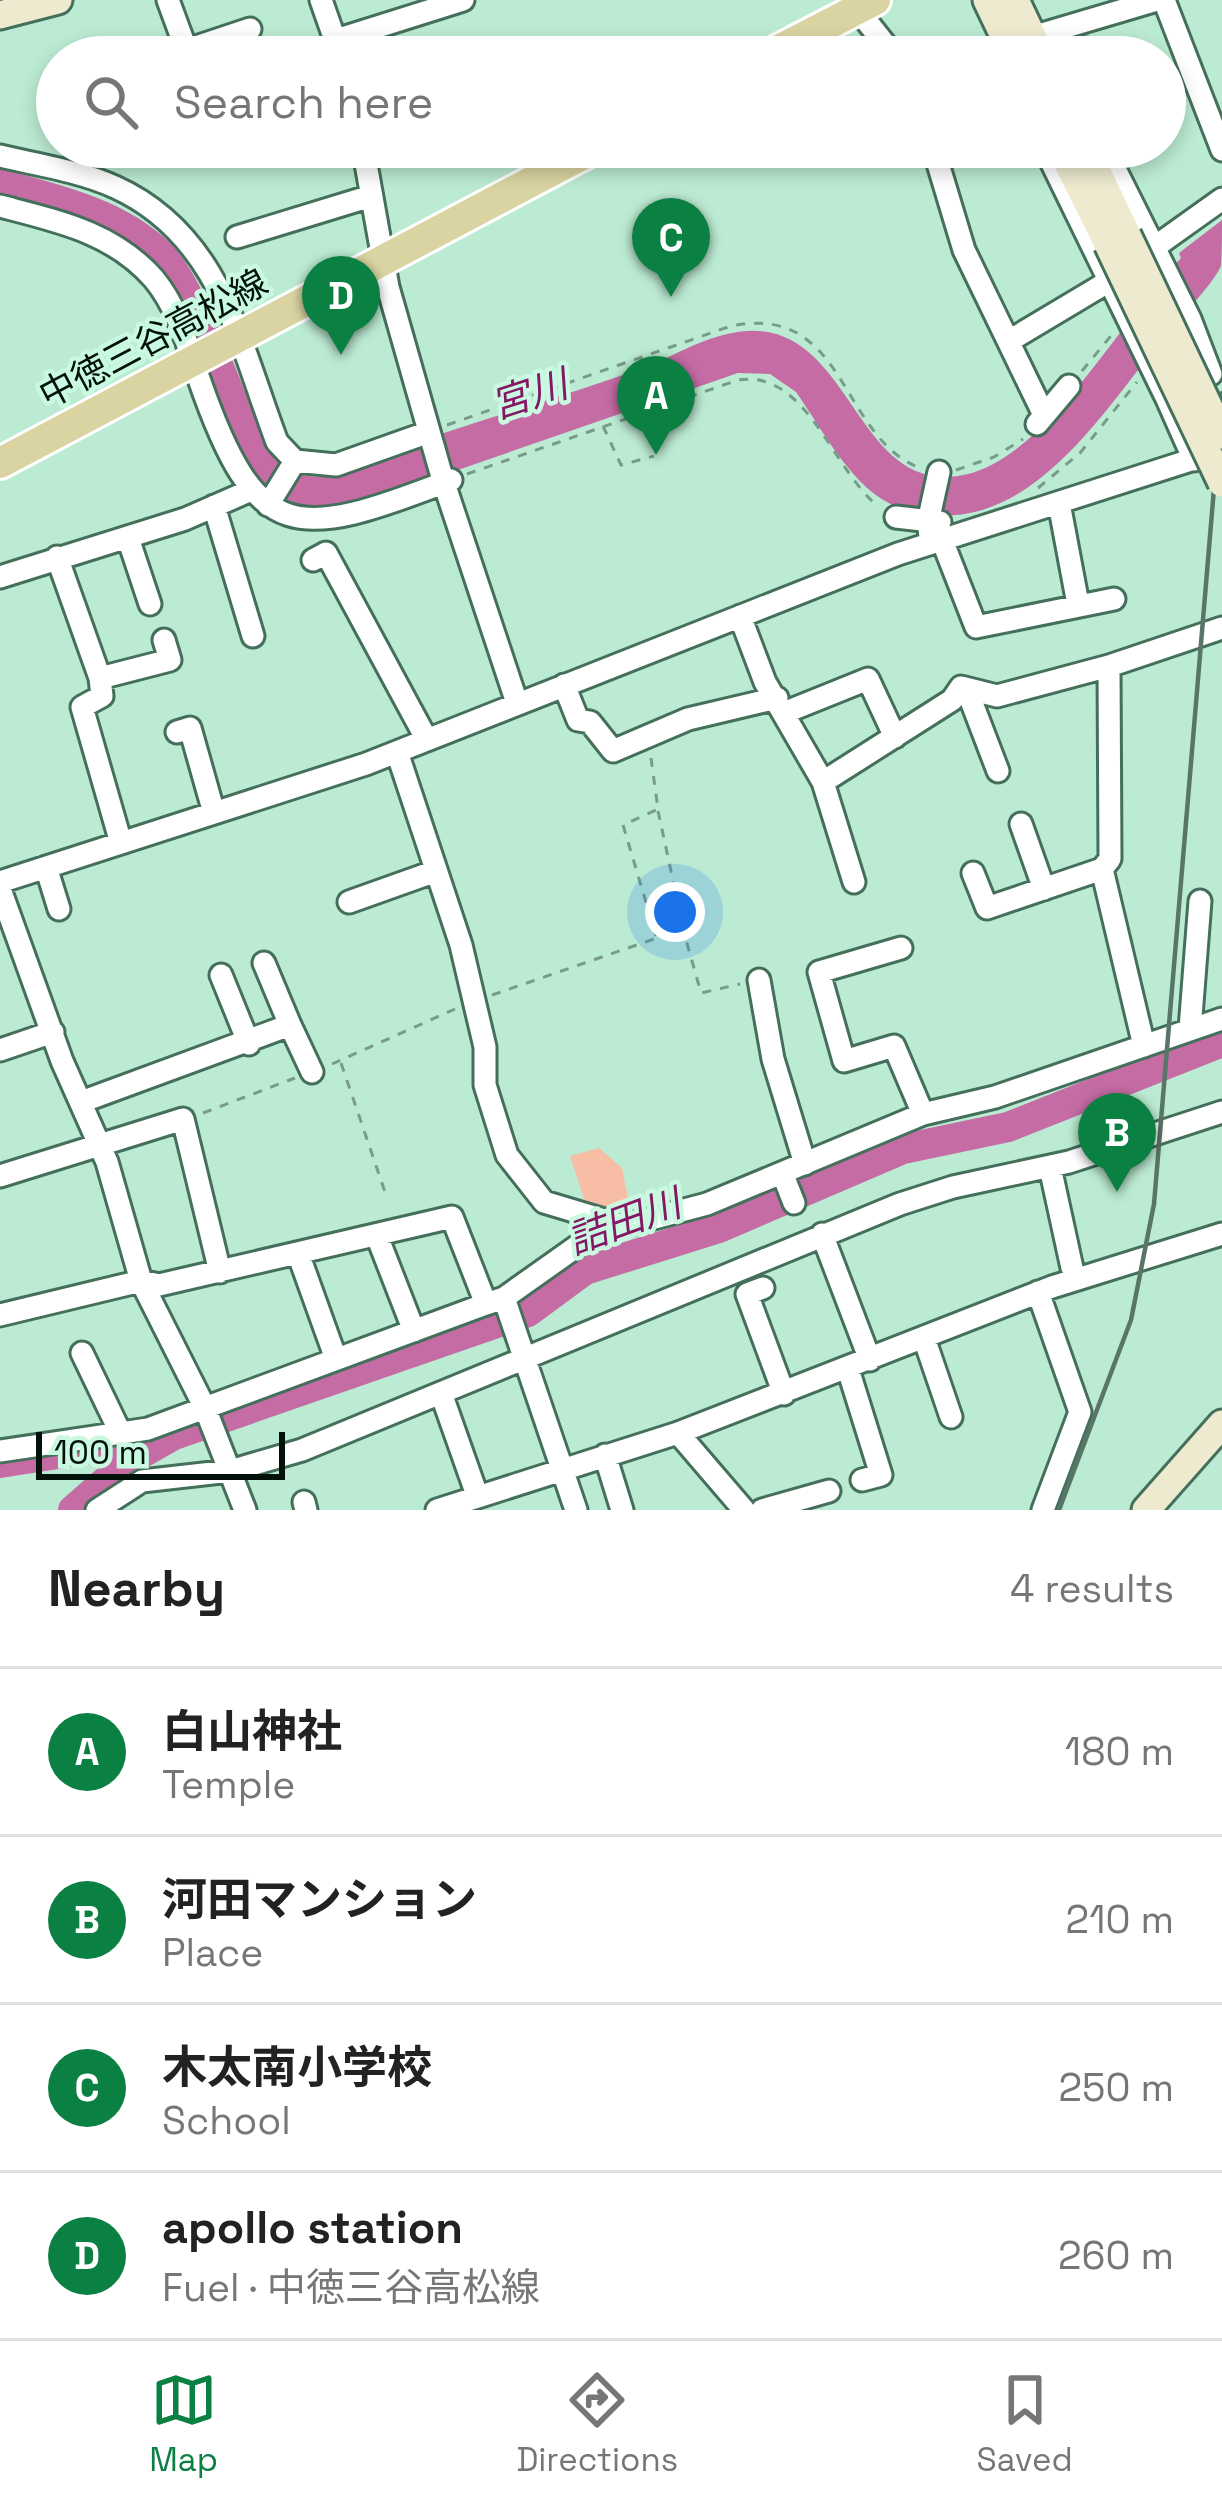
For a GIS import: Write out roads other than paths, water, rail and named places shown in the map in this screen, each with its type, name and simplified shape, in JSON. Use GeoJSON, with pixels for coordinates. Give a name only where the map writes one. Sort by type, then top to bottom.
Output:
{"type":"FeatureCollection","features":[{"type":"Feature","properties":{"kind":"main road"},"geometry":{"type":"LineString","coordinates":[[17,8],[58,0]]}},
{"type":"Feature","properties":{"kind":"main road"},"geometry":{"type":"LineString","coordinates":[[987,0],[1020,36]]}},
{"type":"Feature","properties":{"kind":"main road"},"geometry":{"type":"LineString","coordinates":[[1015,0],[1028,36]]}},
{"type":"Feature","properties":{"kind":"main road"},"geometry":{"type":"LineString","coordinates":[[805,36],[866,4]]}},
{"type":"Feature","properties":{"kind":"main road","name":"中徳三谷高松線"},"geometry":{"type":"LineString","coordinates":[[0,463],[557,168]]}},
{"type":"Feature","properties":{"kind":"main road"},"geometry":{"type":"LineString","coordinates":[[1073,168],[1117,239],[1222,435]]}},
{"type":"Feature","properties":{"kind":"main road"},"geometry":{"type":"LineString","coordinates":[[1092,168],[1117,239],[1222,483]]}},
{"type":"Feature","properties":{"kind":"main road"},"geometry":{"type":"LineString","coordinates":[[1146,1510],[1222,1424]]}},
{"type":"Feature","properties":{"kind":"street"},"geometry":{"type":"LineString","coordinates":[[168,0],[182,36]]}},
{"type":"Feature","properties":{"kind":"street"},"geometry":{"type":"LineString","coordinates":[[321,0],[333,36]]}},
{"type":"Feature","properties":{"kind":"street"},"geometry":{"type":"LineString","coordinates":[[371,36],[463,0]]}},
{"type":"Feature","properties":{"kind":"street"},"geometry":{"type":"LineString","coordinates":[[1073,36],[1161,0],[1176,36]]}},
{"type":"Feature","properties":{"kind":"street"},"geometry":{"type":"LineString","coordinates":[[866,4],[884,36]]}},
{"type":"Feature","properties":{"kind":"street"},"geometry":{"type":"LineString","coordinates":[[232,36],[250,29]]}},
{"type":"Feature","properties":{"kind":"street"},"geometry":{"type":"LineString","coordinates":[[1187,61],[1222,150]]}},
{"type":"Feature","properties":{"kind":"street"},"geometry":{"type":"LineString","coordinates":[[0,155],[36,165]]}},
{"type":"Feature","properties":{"kind":"street"},"geometry":{"type":"LineString","coordinates":[[49,168],[98,181],[156,213],[216,279],[278,442],[294,463],[336,465],[429,433]]}},
{"type":"Feature","properties":{"kind":"street"},"geometry":{"type":"LineString","coordinates":[[366,168],[382,262],[429,433],[517,703]]}},
{"type":"Feature","properties":{"kind":"street"},"geometry":{"type":"LineString","coordinates":[[939,168],[964,250],[1041,420],[1069,386]]}},
{"type":"Feature","properties":{"kind":"street"},"geometry":{"type":"LineString","coordinates":[[1054,168],[1110,283],[1123,321],[1147,371],[1167,399],[1194,460]]}},
{"type":"Feature","properties":{"kind":"street"},"geometry":{"type":"LineString","coordinates":[[1117,168],[1190,319],[1211,374],[1167,399]]}},
{"type":"Feature","properties":{"kind":"street"},"geometry":{"type":"LineString","coordinates":[[237,237],[371,196]]}},
{"type":"Feature","properties":{"kind":"street"},"geometry":{"type":"LineString","coordinates":[[1009,341],[1158,256],[1222,199]]}},
{"type":"Feature","properties":{"kind":"street"},"geometry":{"type":"LineString","coordinates":[[0,206],[95,233],[132,258],[166,294],[195,359],[230,462],[249,491],[298,517],[326,519],[446,480]]}},
{"type":"Feature","properties":{"kind":"street"},"geometry":{"type":"LineString","coordinates":[[1123,321],[1158,256]]}},
{"type":"Feature","properties":{"kind":"street"},"geometry":{"type":"LineString","coordinates":[[1147,371],[1190,319]]}},
{"type":"Feature","properties":{"kind":"street"},"geometry":{"type":"LineString","coordinates":[[245,1510],[207,1411],[140,1281],[98,1142],[0,886],[398,752],[740,616],[934,529],[1059,503],[1222,450]]}},
{"type":"Feature","properties":{"kind":"street"},"geometry":{"type":"LineString","coordinates":[[269,503],[294,463]]}},
{"type":"Feature","properties":{"kind":"street"},"geometry":{"type":"LineString","coordinates":[[940,472],[934,529],[976,626],[1114,599]]}},
{"type":"Feature","properties":{"kind":"street"},"geometry":{"type":"LineString","coordinates":[[0,577],[128,538],[249,491]]}},
{"type":"Feature","properties":{"kind":"street"},"geometry":{"type":"LineString","coordinates":[[1059,503],[1078,604]]}},
{"type":"Feature","properties":{"kind":"street"},"geometry":{"type":"LineString","coordinates":[[214,506],[253,636]]}},
{"type":"Feature","properties":{"kind":"street"},"geometry":{"type":"LineString","coordinates":[[896,517],[934,529]]}},
{"type":"Feature","properties":{"kind":"street"},"geometry":{"type":"LineString","coordinates":[[128,538],[150,604]]}},
{"type":"Feature","properties":{"kind":"street"},"geometry":{"type":"LineString","coordinates":[[313,560],[326,553],[427,740]]}},
{"type":"Feature","properties":{"kind":"street"},"geometry":{"type":"LineString","coordinates":[[57,558],[100,678],[102,696],[82,707],[121,843]]}},
{"type":"Feature","properties":{"kind":"street"},"geometry":{"type":"LineString","coordinates":[[740,616],[823,782],[854,882]]}},
{"type":"Feature","properties":{"kind":"street"},"geometry":{"type":"LineString","coordinates":[[823,782],[952,700],[961,687],[997,696],[1222,628]]}},
{"type":"Feature","properties":{"kind":"street"},"geometry":{"type":"LineString","coordinates":[[100,678],[170,660],[164,640]]}},
{"type":"Feature","properties":{"kind":"street"},"geometry":{"type":"LineString","coordinates":[[973,873],[987,908],[1102,869],[1110,859],[1108,666]]}},
{"type":"Feature","properties":{"kind":"street"},"geometry":{"type":"LineString","coordinates":[[564,685],[578,720],[590,722],[613,751],[648,740],[688,719],[781,705],[868,679],[895,737]]}},
{"type":"Feature","properties":{"kind":"street"},"geometry":{"type":"LineString","coordinates":[[967,689],[998,771]]}},
{"type":"Feature","properties":{"kind":"street"},"geometry":{"type":"LineString","coordinates":[[177,732],[190,728],[214,813]]}},
{"type":"Feature","properties":{"kind":"street"},"geometry":{"type":"LineString","coordinates":[[398,752],[460,945],[485,1046],[485,1085],[508,1155],[544,1202],[624,1226]]}},
{"type":"Feature","properties":{"kind":"street"},"geometry":{"type":"LineString","coordinates":[[1021,824],[1044,889]]}},
{"type":"Feature","properties":{"kind":"street"},"geometry":{"type":"LineString","coordinates":[[46,867],[59,909]]}},
{"type":"Feature","properties":{"kind":"street"},"geometry":{"type":"LineString","coordinates":[[1102,869],[1144,1046]]}},
{"type":"Feature","properties":{"kind":"street"},"geometry":{"type":"LineString","coordinates":[[350,902],[436,871]]}},
{"type":"Feature","properties":{"kind":"street"},"geometry":{"type":"LineString","coordinates":[[1190,1029],[1200,901]]}},
{"type":"Feature","properties":{"kind":"street"},"geometry":{"type":"LineString","coordinates":[[901,948],[819,972],[844,1061],[894,1046],[923,1114]]}},
{"type":"Feature","properties":{"kind":"street"},"geometry":{"type":"LineString","coordinates":[[264,963],[311,1072]]}},
{"type":"Feature","properties":{"kind":"street"},"geometry":{"type":"LineString","coordinates":[[221,975],[249,1044]]}},
{"type":"Feature","properties":{"kind":"street"},"geometry":{"type":"LineString","coordinates":[[759,980],[773,1060],[805,1164]]}},
{"type":"Feature","properties":{"kind":"street"},"geometry":{"type":"LineString","coordinates":[[0,1451],[121,1434],[207,1411],[495,1301],[583,1241],[707,1204],[923,1114],[995,1097],[1222,1019]]}},
{"type":"Feature","properties":{"kind":"street"},"geometry":{"type":"LineString","coordinates":[[82,1102],[249,1044],[290,1024]]}},
{"type":"Feature","properties":{"kind":"street"},"geometry":{"type":"LineString","coordinates":[[0,1050],[53,1032]]}},
{"type":"Feature","properties":{"kind":"street"},"geometry":{"type":"LineString","coordinates":[[97,1510],[142,1480],[230,1471],[302,1450],[822,1234],[953,1186],[1050,1167],[1222,1112]]}},
{"type":"Feature","properties":{"kind":"street"},"geometry":{"type":"LineString","coordinates":[[0,1176],[183,1119],[220,1273]]}},
{"type":"Feature","properties":{"kind":"street"},"geometry":{"type":"LineString","coordinates":[[1050,1167],[1072,1268]]}},
{"type":"Feature","properties":{"kind":"street"},"geometry":{"type":"LineString","coordinates":[[783,1174],[794,1203]]}},
{"type":"Feature","properties":{"kind":"street"},"geometry":{"type":"LineString","coordinates":[[0,1315],[140,1281],[159,1286],[299,1256],[452,1217],[526,1357],[558,1468],[576,1510]]}},
{"type":"Feature","properties":{"kind":"street"},"geometry":{"type":"LineString","coordinates":[[822,1234],[870,1360]]}},
{"type":"Feature","properties":{"kind":"street"},"geometry":{"type":"LineString","coordinates":[[437,1510],[678,1433],[1038,1292],[1222,1234]]}},
{"type":"Feature","properties":{"kind":"street"},"geometry":{"type":"LineString","coordinates":[[377,1236],[414,1330]]}},
{"type":"Feature","properties":{"kind":"street"},"geometry":{"type":"LineString","coordinates":[[299,1256],[336,1359]]}},
{"type":"Feature","properties":{"kind":"street"},"geometry":{"type":"LineString","coordinates":[[763,1288],[747,1294],[784,1394]]}},
{"type":"Feature","properties":{"kind":"street"},"geometry":{"type":"LineString","coordinates":[[1038,1292],[1079,1412],[1043,1510]]}},
{"type":"Feature","properties":{"kind":"street"},"geometry":{"type":"LineString","coordinates":[[924,1338],[951,1417]]}},
{"type":"Feature","properties":{"kind":"street"},"geometry":{"type":"LineString","coordinates":[[82,1353],[121,1434]]}},
{"type":"Feature","properties":{"kind":"street"},"geometry":{"type":"LineString","coordinates":[[848,1369],[881,1475],[862,1480]]}},
{"type":"Feature","properties":{"kind":"street"},"geometry":{"type":"LineString","coordinates":[[441,1393],[477,1495]]}},
{"type":"Feature","properties":{"kind":"street"},"geometry":{"type":"LineString","coordinates":[[678,1433],[744,1510]]}},
{"type":"Feature","properties":{"kind":"street"},"geometry":{"type":"LineString","coordinates":[[605,1455],[622,1510]]}},
{"type":"Feature","properties":{"kind":"street"},"geometry":{"type":"LineString","coordinates":[[762,1510],[829,1491]]}},
{"type":"Feature","properties":{"kind":"waterway","name":"詰田川"},"geometry":{"type":"LineString","coordinates":[[73,1510],[130,1460],[174,1435],[528,1312],[585,1270],[719,1228],[903,1149],[1008,1127],[1222,1042]]}},
{"type":"Feature","properties":{"kind":"waterway"},"geometry":{"type":"LineString","coordinates":[[0,1463],[154,1439]]}},
{"type":"Feature","properties":{"kind":"railway"},"geometry":{"type":"LineString","coordinates":[[1059,1510],[1131,1320],[1154,1204],[1222,393]]}},
{"type":"Feature","properties":{"kind":"place","name":"木太南小学校"},"geometry":{"type":"Point","coordinates":[671,297]}},
{"type":"Feature","properties":{"kind":"place","name":"apollo station"},"geometry":{"type":"Point","coordinates":[341,355]}},
{"type":"Feature","properties":{"kind":"place","name":"白山神社"},"geometry":{"type":"Point","coordinates":[656,455]}},
{"type":"Feature","properties":{"kind":"place","name":"河田マンション"},"geometry":{"type":"Point","coordinates":[1117,1192]}},
{"type":"Feature","properties":{"kind":"water label","name":"宮川"},"geometry":{"type":"Point","coordinates":[529,394]}}]}
